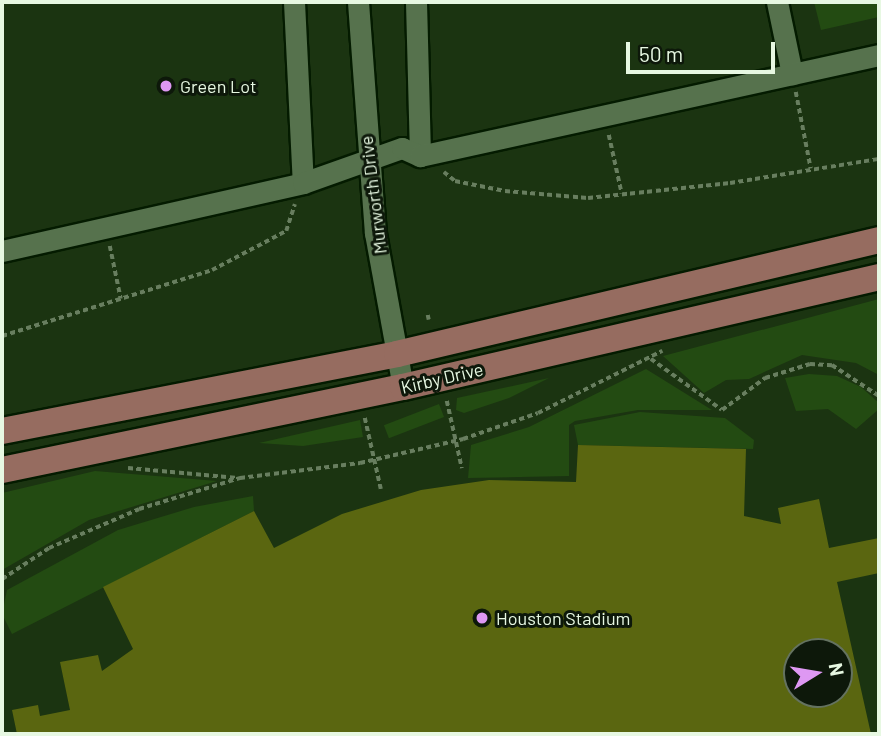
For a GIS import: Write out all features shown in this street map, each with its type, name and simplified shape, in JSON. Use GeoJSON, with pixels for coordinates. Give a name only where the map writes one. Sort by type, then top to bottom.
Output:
{"type":"FeatureCollection","features":[{"type":"Feature","properties":{"kind":"main road","name":"Kirby Drive"},"geometry":{"type":"LineString","coordinates":[[4,430],[397,354],[879,240]]}},
{"type":"Feature","properties":{"kind":"main road"},"geometry":{"type":"LineString","coordinates":[[830,251],[838,287]]}},
{"type":"Feature","properties":{"kind":"main road","name":"Kirby Drive"},"geometry":{"type":"LineString","coordinates":[[7,468],[403,387],[879,277]]}},
{"type":"Feature","properties":{"kind":"main road"},"geometry":{"type":"LineString","coordinates":[[4,430],[7,468]]}},
{"type":"Feature","properties":{"kind":"street"},"geometry":{"type":"LineString","coordinates":[[294,2],[303,183]]}},
{"type":"Feature","properties":{"kind":"street","name":"Murworth Drive"},"geometry":{"type":"LineString","coordinates":[[358,2],[367,158],[403,387]]}},
{"type":"Feature","properties":{"kind":"street"},"geometry":{"type":"LineString","coordinates":[[416,2],[421,156]]}},
{"type":"Feature","properties":{"kind":"street"},"geometry":{"type":"LineString","coordinates":[[777,2],[792,74]]}},
{"type":"Feature","properties":{"kind":"street"},"geometry":{"type":"LineString","coordinates":[[2,251],[303,183],[367,158],[402,148],[421,156],[879,55]]}},
{"type":"Feature","properties":{"kind":"path"},"geometry":{"type":"LineString","coordinates":[[792,74],[811,169]]}},
{"type":"Feature","properties":{"kind":"path"},"geometry":{"type":"LineString","coordinates":[[604,116],[622,194]]}},
{"type":"Feature","properties":{"kind":"path"},"geometry":{"type":"LineString","coordinates":[[421,156],[455,181],[505,191],[588,198],[879,159]]}},
{"type":"Feature","properties":{"kind":"path"},"geometry":{"type":"LineString","coordinates":[[2,336],[212,270],[286,231],[303,183]]}},
{"type":"Feature","properties":{"kind":"path"},"geometry":{"type":"LineString","coordinates":[[106,228],[121,299]]}},
{"type":"Feature","properties":{"kind":"path"},"geometry":{"type":"LineString","coordinates":[[428,315],[429,320]]}},
{"type":"Feature","properties":{"kind":"path"},"geometry":{"type":"LineString","coordinates":[[2,579],[94,525],[240,478],[375,460],[457,441],[538,412],[651,359],[670,346]]}},
{"type":"Feature","properties":{"kind":"path"},"geometry":{"type":"LineString","coordinates":[[651,359],[722,410],[765,378],[810,364],[832,365],[879,396]]}},
{"type":"Feature","properties":{"kind":"path"},"geometry":{"type":"LineString","coordinates":[[445,392],[462,468]]}},
{"type":"Feature","properties":{"kind":"path"},"geometry":{"type":"LineString","coordinates":[[363,409],[381,489]]}},
{"type":"Feature","properties":{"kind":"path"},"geometry":{"type":"LineString","coordinates":[[120,468],[215,472],[240,478]]}},
{"type":"Feature","properties":{"kind":"green space"},"geometry":{"type":"Polygon","coordinates":[[[814,2],[879,2],[879,17],[821,30],[814,2]]]}},
{"type":"Feature","properties":{"kind":"green space"},"geometry":{"type":"Polygon","coordinates":[[[879,299],[879,375],[856,363],[802,355],[749,379],[726,380],[704,393],[663,356],[879,299]]]}},
{"type":"Feature","properties":{"kind":"green space"},"geometry":{"type":"Polygon","coordinates":[[[646,369],[712,410],[638,410],[575,421],[569,425],[569,476],[468,478],[471,445],[529,427],[646,369]]]}},
{"type":"Feature","properties":{"kind":"green space"},"geometry":{"type":"Polygon","coordinates":[[[809,374],[837,376],[861,387],[879,403],[879,409],[856,429],[828,409],[796,411],[785,378],[809,374]]]}},
{"type":"Feature","properties":{"kind":"green space"},"geometry":{"type":"Polygon","coordinates":[[[549,378],[509,398],[464,413],[456,410],[457,398],[549,378]]]}},
{"type":"Feature","properties":{"kind":"green space"},"geometry":{"type":"Polygon","coordinates":[[[439,404],[444,417],[389,438],[384,425],[439,404]]]}},
{"type":"Feature","properties":{"kind":"green space"},"geometry":{"type":"Polygon","coordinates":[[[640,412],[725,418],[754,440],[753,449],[578,445],[574,425],[640,412]]]}},
{"type":"Feature","properties":{"kind":"green space"},"geometry":{"type":"Polygon","coordinates":[[[360,420],[363,437],[303,446],[259,443],[360,420]]]}},
{"type":"Feature","properties":{"kind":"green space"},"geometry":{"type":"Polygon","coordinates":[[[95,471],[217,481],[89,520],[2,570],[2,493],[95,471]]]}},
{"type":"Feature","properties":{"kind":"green space"},"geometry":{"type":"Polygon","coordinates":[[[253,496],[254,511],[12,634],[2,614],[7,590],[118,530],[194,507],[253,496]]]}},
{"type":"Feature","properties":{"kind":"building","name":"Houston Stadium"},"geometry":{"type":"Polygon","coordinates":[[[578,445],[746,449],[744,516],[781,524],[778,508],[819,499],[829,548],[879,538],[879,573],[837,582],[850,638],[783,638],[783,708],[853,708],[853,654],[871,734],[17,734],[12,710],[38,705],[40,716],[70,710],[60,662],[98,655],[102,671],[133,649],[103,587],[254,511],[274,548],[342,514],[421,490],[489,480],[576,482],[578,445]]]}},
{"type":"Feature","properties":{"kind":"place","name":"Green Lot"},"geometry":{"type":"Point","coordinates":[166,86]}},
{"type":"Feature","properties":{"kind":"place","name":"Houston Stadium"},"geometry":{"type":"Point","coordinates":[482,618]}}]}
